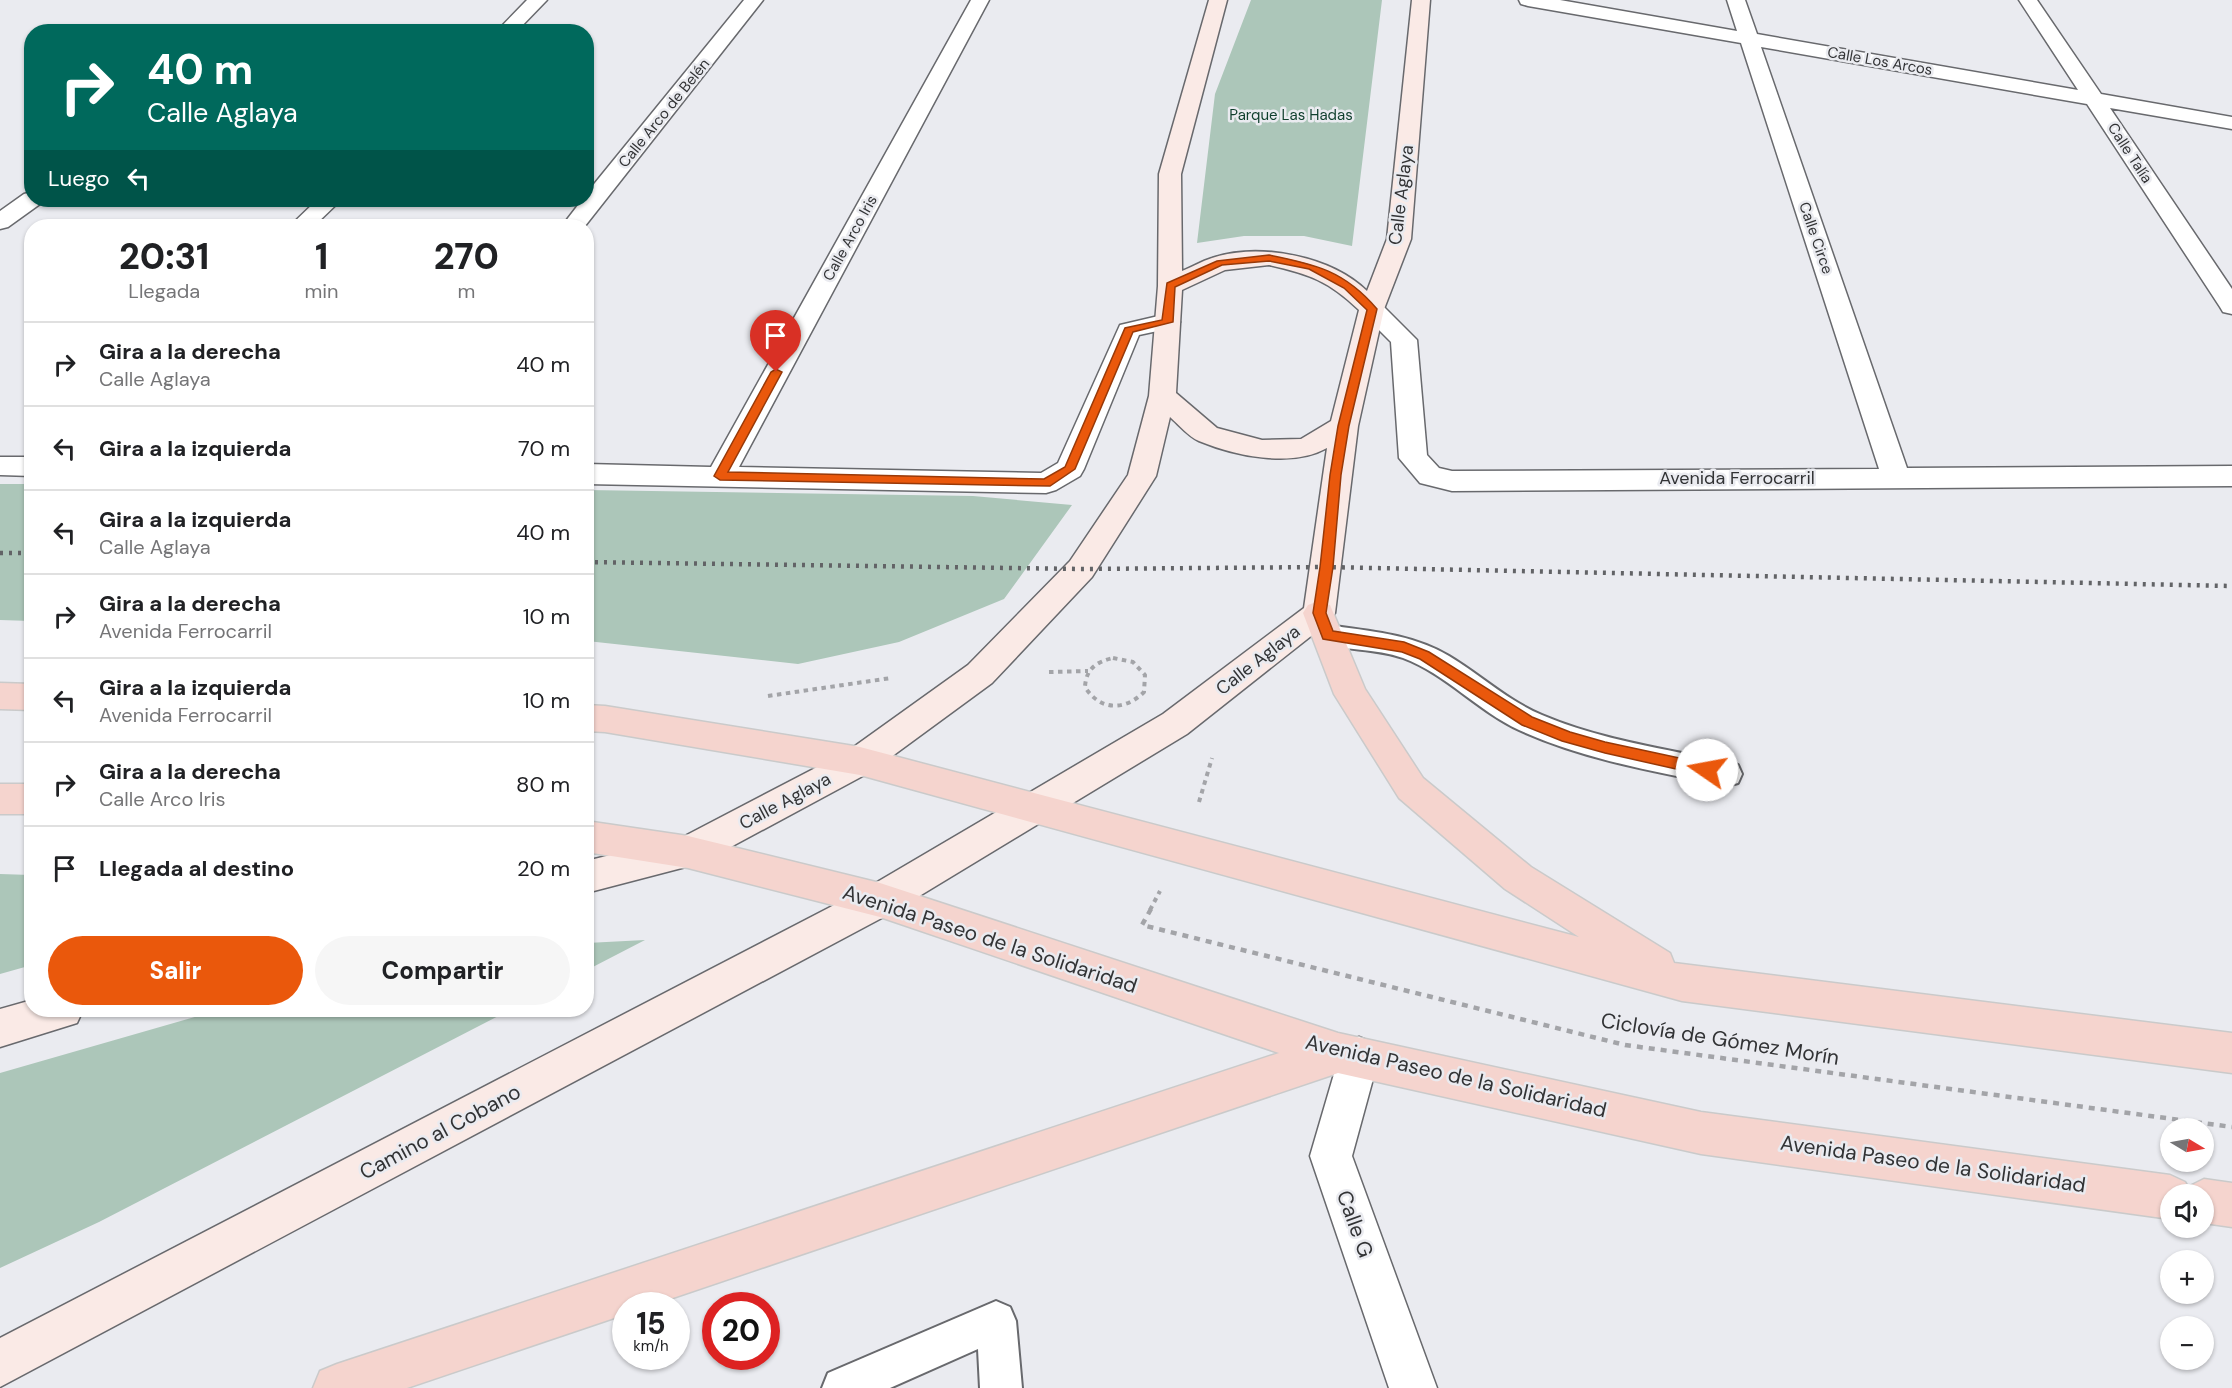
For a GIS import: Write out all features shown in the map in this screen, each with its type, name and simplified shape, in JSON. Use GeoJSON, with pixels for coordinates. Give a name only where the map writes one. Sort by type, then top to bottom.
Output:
{"type":"FeatureCollection","features":[{"type":"Feature","properties":{"kind":"main road","name":"Calle Aglaya"},"geometry":{"type":"LineString","coordinates":[[688,852],[860,761],[980,674],[1081,569],[1142,476],[1162,396],[1170,286],[1170,174],[1218,0]]}},
{"type":"Feature","properties":{"kind":"main road","name":"Calle Aglaya"},"geometry":{"type":"LineString","coordinates":[[880,900],[1175,724],[1323,624],[1344,426],[1372,309],[1399,239],[1421,0]]}},
{"type":"Feature","properties":{"kind":"main road"},"geometry":{"type":"LineString","coordinates":[[1170,286],[1220,263],[1269,258],[1312,267],[1348,286],[1372,309]]}},
{"type":"Feature","properties":{"kind":"main road"},"geometry":{"type":"LineString","coordinates":[[1162,396],[1207,434],[1262,449],[1306,448],[1344,426]]}},
{"type":"Feature","properties":{"kind":"main road"},"geometry":{"type":"LineString","coordinates":[[1323,624],[1350,694],[1411,788],[1518,878],[1682,983]]}},
{"type":"Feature","properties":{"kind":"main road"},"geometry":{"type":"LineString","coordinates":[[0,696],[24,697]]}},
{"type":"Feature","properties":{"kind":"main road"},"geometry":{"type":"LineString","coordinates":[[594,719],[860,761],[1682,983],[2232,1053]]}},
{"type":"Feature","properties":{"kind":"main road"},"geometry":{"type":"LineString","coordinates":[[0,799],[24,799]]}},
{"type":"Feature","properties":{"kind":"main road"},"geometry":{"type":"LineString","coordinates":[[594,837],[688,852]]}},
{"type":"Feature","properties":{"kind":"main road","name":"Avenida Paseo de la Solidaridad"},"geometry":{"type":"LineString","coordinates":[[594,875],[688,852],[880,900],[1348,1055],[1701,1133],[2160,1196]]}},
{"type":"Feature","properties":{"kind":"main road","name":"Camino al Cobano"},"geometry":{"type":"LineString","coordinates":[[0,1363],[880,900]]}},
{"type":"Feature","properties":{"kind":"main road"},"geometry":{"type":"LineString","coordinates":[[0,1028],[38,1017]]}},
{"type":"Feature","properties":{"kind":"main road"},"geometry":{"type":"LineString","coordinates":[[338,1388],[1348,1055]]}},
{"type":"Feature","properties":{"kind":"main road"},"geometry":{"type":"LineString","coordinates":[[2214,1202],[2232,1205]]}},
{"type":"Feature","properties":{"kind":"street"},"geometry":{"type":"LineString","coordinates":[[513,24],[538,0]]}},
{"type":"Feature","properties":{"kind":"street","name":"Calle Arco de Belén"},"geometry":{"type":"LineString","coordinates":[[594,200],[754,0]]}},
{"type":"Feature","properties":{"kind":"street","name":"Calle Arco Iris"},"geometry":{"type":"LineString","coordinates":[[720,476],[980,0]]}},
{"type":"Feature","properties":{"kind":"street","name":"Calle Los Arcos"},"geometry":{"type":"LineString","coordinates":[[1528,0],[2232,123]]}},
{"type":"Feature","properties":{"kind":"street","name":"Calle Circe"},"geometry":{"type":"LineString","coordinates":[[1736,0],[1896,477]]}},
{"type":"Feature","properties":{"kind":"street","name":"Calle Talía"},"geometry":{"type":"LineString","coordinates":[[2028,0],[2232,307]]}},
{"type":"Feature","properties":{"kind":"street"},"geometry":{"type":"LineString","coordinates":[[0,222],[24,205]]}},
{"type":"Feature","properties":{"kind":"street"},"geometry":{"type":"LineString","coordinates":[[309,219],[322,207]]}},
{"type":"Feature","properties":{"kind":"street","name":"Calle Arco de Belén"},"geometry":{"type":"LineString","coordinates":[[579,219],[588,207]]}},
{"type":"Feature","properties":{"kind":"street","name":"Avenida Ferrocarril"},"geometry":{"type":"LineString","coordinates":[[1372,309],[1404,340],[1413,458],[1430,476],[1452,481],[2232,476]]}},
{"type":"Feature","properties":{"kind":"street"},"geometry":{"type":"LineString","coordinates":[[594,474],[1046,483],[1070,469],[1129,330],[1167,322]]}},
{"type":"Feature","properties":{"kind":"street"},"geometry":{"type":"LineString","coordinates":[[0,466],[24,467]]}},
{"type":"Feature","properties":{"kind":"street","name":"Calle G"},"geometry":{"type":"LineString","coordinates":[[1348,1055],[1331,1156],[1413,1388]]}},
{"type":"Feature","properties":{"kind":"lane"},"geometry":{"type":"LineString","coordinates":[[1323,624],[1404,647],[1425,656],[1527,721],[1567,736],[1605,748],[1727,774]]}},
{"type":"Feature","properties":{"kind":"lane"},"geometry":{"type":"LineString","coordinates":[[843,1388],[996,1321],[1001,1388]]}},
{"type":"Feature","properties":{"kind":"path"},"geometry":{"type":"LineString","coordinates":[[1113,658],[1133,662],[1145,675],[1144,692],[1132,703],[1122,706],[1112,707],[1093,701],[1085,687],[1085,679],[1094,664],[1113,658]]}},
{"type":"Feature","properties":{"kind":"path"},"geometry":{"type":"LineString","coordinates":[[761,695],[773,697],[894,678]]}},
{"type":"Feature","properties":{"kind":"path","name":"Ciclovía de Gómez Morín"},"geometry":{"type":"LineString","coordinates":[[1142,925],[1625,1045],[2232,1127]]}},
{"type":"Feature","properties":{"kind":"green space","name":"Parque Las Hadas"},"geometry":{"type":"Polygon","coordinates":[[[1251,0],[1382,0],[1352,246],[1304,236],[1244,236],[1197,243],[1215,94],[1251,0]]]}},
{"type":"Feature","properties":{"kind":"green space"},"geometry":{"type":"Polygon","coordinates":[[[0,484],[24,484],[24,621],[0,620],[0,484]]]}},
{"type":"Feature","properties":{"kind":"green space"},"geometry":{"type":"Polygon","coordinates":[[[594,490],[973,496],[1072,505],[1004,599],[899,642],[798,664],[594,642],[594,490]]]}},
{"type":"Feature","properties":{"kind":"green space"},"geometry":{"type":"Polygon","coordinates":[[[0,874],[24,875],[24,967],[0,974],[0,874]]]}},
{"type":"Feature","properties":{"kind":"green space"},"geometry":{"type":"Polygon","coordinates":[[[645,940],[594,966],[594,943],[645,940]]]}},
{"type":"Feature","properties":{"kind":"green space"},"geometry":{"type":"Polygon","coordinates":[[[195,1017],[496,1017],[99,1222],[0,1268],[0,1073],[195,1017]]]}},
{"type":"Feature","properties":{"kind":"railway"},"geometry":{"type":"LineString","coordinates":[[0,553],[24,553]]}},
{"type":"Feature","properties":{"kind":"railway"},"geometry":{"type":"LineString","coordinates":[[594,562],[1081,569],[1326,567],[2232,586]]}},
{"type":"Feature","properties":{"kind":"route"},"geometry":{"type":"LineString","coordinates":[[776,372],[720,476],[1046,483],[1070,469],[1129,330],[1139,326],[1167,322],[1170,286],[1220,263],[1269,258],[1312,267],[1348,286],[1372,309],[1344,426],[1335,475],[1319,613],[1328,635],[1404,647],[1443,666],[1527,721],[1567,736],[1605,748],[1707,770]]}}]}
